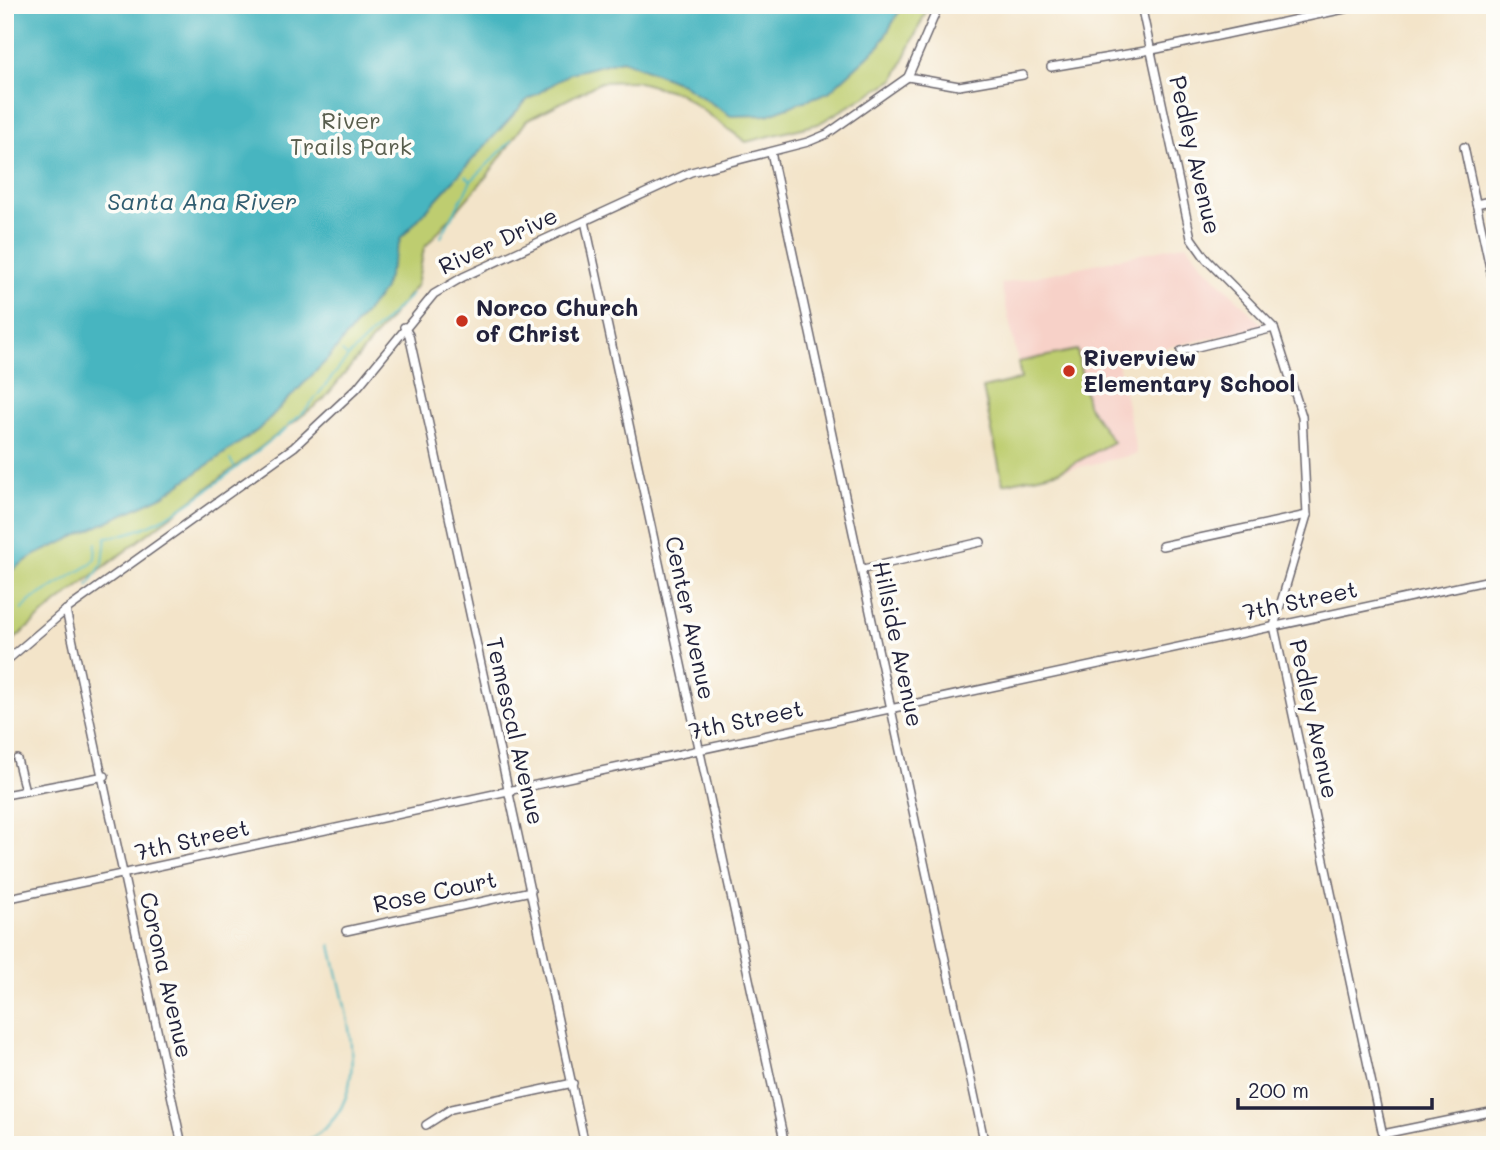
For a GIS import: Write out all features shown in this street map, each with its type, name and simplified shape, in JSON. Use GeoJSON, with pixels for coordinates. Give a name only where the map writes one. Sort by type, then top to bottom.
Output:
{"type":"FeatureCollection","features":[{"type":"Feature","properties":{"kind":"street"},"geometry":{"type":"LineString","coordinates":[[939,5],[908,77],[959,86],[1023,75]]}},
{"type":"Feature","properties":{"kind":"street","name":"Pedley Avenue"},"geometry":{"type":"LineString","coordinates":[[1141,5],[1191,239],[1206,259],[1274,328],[1302,416],[1307,514],[1274,626],[1385,1145]]}},
{"type":"Feature","properties":{"kind":"street"},"geometry":{"type":"LineString","coordinates":[[1051,67],[1363,5]]}},
{"type":"Feature","properties":{"kind":"street","name":"River Drive"},"geometry":{"type":"LineString","coordinates":[[5,662],[66,610],[294,447],[357,388],[404,327],[442,289],[691,172],[771,152],[827,134],[908,77]]}},
{"type":"Feature","properties":{"kind":"street"},"geometry":{"type":"LineString","coordinates":[[1464,147],[1495,292]]}},
{"type":"Feature","properties":{"kind":"street","name":"Hillside Avenue"},"geometry":{"type":"LineString","coordinates":[[771,152],[985,1145]]}},
{"type":"Feature","properties":{"kind":"street"},"geometry":{"type":"LineString","coordinates":[[1476,204],[1495,200]]}},
{"type":"Feature","properties":{"kind":"street","name":"Center Avenue"},"geometry":{"type":"LineString","coordinates":[[585,221],[785,1145]]}},
{"type":"Feature","properties":{"kind":"street","name":"Temescal Avenue"},"geometry":{"type":"LineString","coordinates":[[404,327],[409,335],[585,1145]]}},
{"type":"Feature","properties":{"kind":"street"},"geometry":{"type":"LineString","coordinates":[[1181,351],[1274,328]]}},
{"type":"Feature","properties":{"kind":"street"},"geometry":{"type":"LineString","coordinates":[[1162,546],[1307,514]]}},
{"type":"Feature","properties":{"kind":"street"},"geometry":{"type":"LineString","coordinates":[[863,569],[981,541]]}},
{"type":"Feature","properties":{"kind":"street","name":"7th Street"},"geometry":{"type":"LineString","coordinates":[[5,899],[1495,579]]}},
{"type":"Feature","properties":{"kind":"street","name":"Corona Avenue"},"geometry":{"type":"LineString","coordinates":[[66,610],[105,776],[182,1145]]}},
{"type":"Feature","properties":{"kind":"street"},"geometry":{"type":"LineString","coordinates":[[17,759],[25,791]]}},
{"type":"Feature","properties":{"kind":"street"},"geometry":{"type":"LineString","coordinates":[[5,796],[105,776]]}},
{"type":"Feature","properties":{"kind":"street","name":"Rose Court"},"geometry":{"type":"LineString","coordinates":[[346,931],[531,891]]}},
{"type":"Feature","properties":{"kind":"street"},"geometry":{"type":"LineString","coordinates":[[426,1125],[451,1109],[573,1083]]}},
{"type":"Feature","properties":{"kind":"street"},"geometry":{"type":"LineString","coordinates":[[1383,1134],[1495,1111]]}},
{"type":"Feature","properties":{"kind":"shaded area","name":"Riverview Elementary School"},"geometry":{"type":"Polygon","coordinates":[[[1187,244],[1201,263],[1265,327],[1117,358],[1137,454],[1003,484],[983,388],[1022,379],[1001,284],[1187,244]]]}},
{"type":"Feature","properties":{"kind":"green space","name":"Santa Ana River"},"geometry":{"type":"Polygon","coordinates":[[[289,5],[929,5],[895,79],[818,124],[746,142],[679,93],[635,81],[601,82],[527,120],[487,176],[424,248],[417,285],[324,399],[57,603],[5,647],[5,559],[289,5]]]}},
{"type":"Feature","properties":{"kind":"green space"},"geometry":{"type":"Polygon","coordinates":[[[1077,350],[1087,404],[1113,442],[1060,471],[1003,484],[983,388],[1021,379],[1018,362],[1077,350]]]}},
{"type":"Feature","properties":{"kind":"water","name":"Santa Ana River"},"geometry":{"type":"Polygon","coordinates":[[[5,5],[903,5],[880,45],[829,92],[767,115],[731,116],[680,83],[622,60],[571,73],[526,101],[401,238],[383,291],[327,360],[258,430],[163,496],[33,556],[5,575],[5,5]]]}},
{"type":"Feature","properties":{"kind":"waterway"},"geometry":{"type":"LineString","coordinates":[[471,181],[512,140]]}},
{"type":"Feature","properties":{"kind":"waterway"},"geometry":{"type":"LineString","coordinates":[[441,237],[471,181],[466,176]]}},
{"type":"Feature","properties":{"kind":"waterway"},"geometry":{"type":"LineString","coordinates":[[342,352],[348,357],[412,294]]}},
{"type":"Feature","properties":{"kind":"waterway"},"geometry":{"type":"LineString","coordinates":[[289,425],[305,411],[348,357]]}},
{"type":"Feature","properties":{"kind":"waterway"},"geometry":{"type":"LineString","coordinates":[[88,586],[103,563],[106,537],[130,533],[178,510],[287,428]]}},
{"type":"Feature","properties":{"kind":"waterway"},"geometry":{"type":"LineString","coordinates":[[230,460],[234,466]]}},
{"type":"Feature","properties":{"kind":"waterway"},"geometry":{"type":"LineString","coordinates":[[22,610],[31,600],[91,564],[95,558],[96,543]]}},
{"type":"Feature","properties":{"kind":"waterway"},"geometry":{"type":"LineString","coordinates":[[298,1145],[324,1129],[341,1108],[349,1084],[352,1057],[349,1029],[331,945]]}},
{"type":"Feature","properties":{"kind":"place","name":"Norco Church of Christ"},"geometry":{"type":"Point","coordinates":[462,321]}},
{"type":"Feature","properties":{"kind":"place","name":"Riverview Elementary School"},"geometry":{"type":"Point","coordinates":[1069,371]}},
{"type":"Feature","properties":{"kind":"park label","name":"River Trails Park"},"geometry":{"type":"Point","coordinates":[351,134]}}]}
